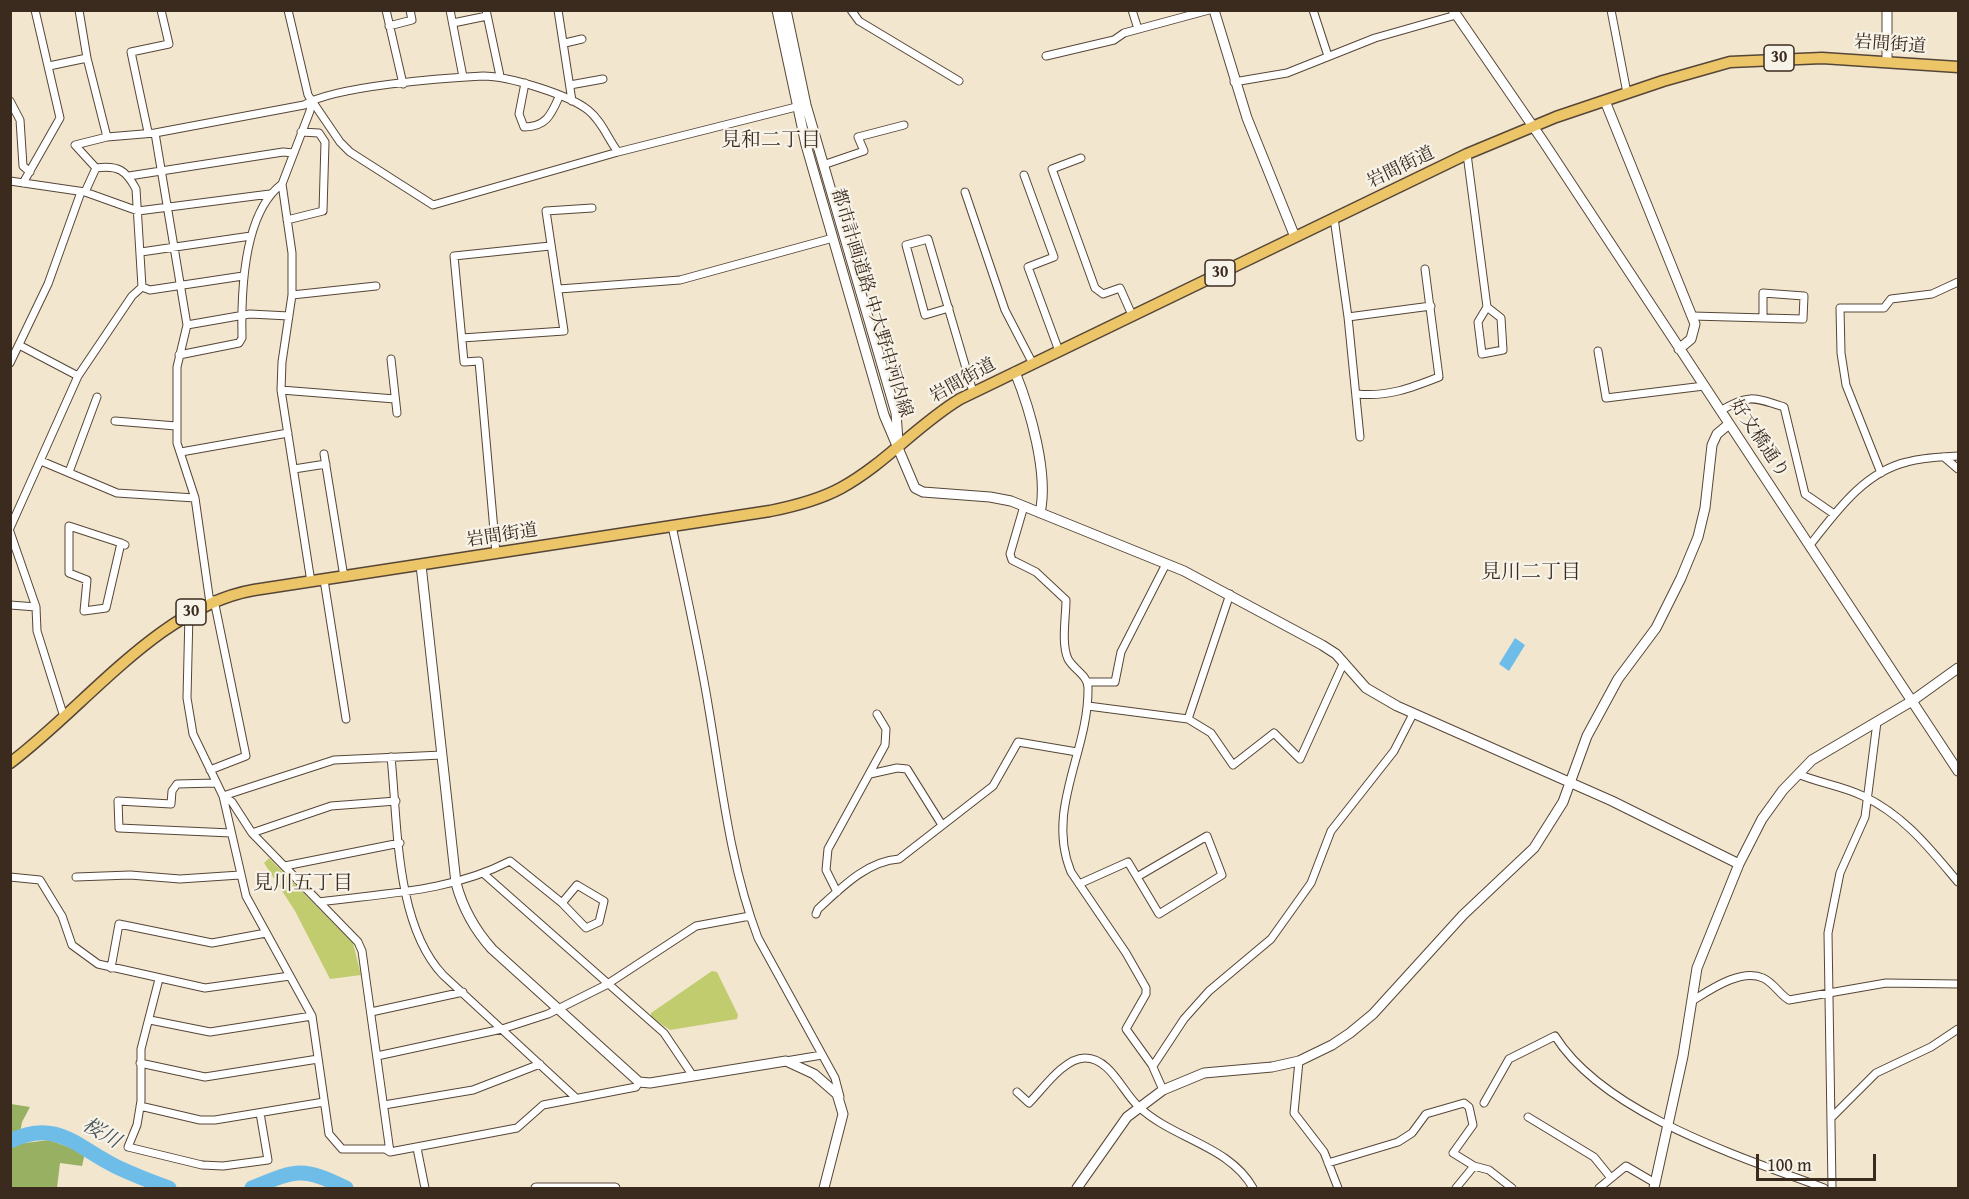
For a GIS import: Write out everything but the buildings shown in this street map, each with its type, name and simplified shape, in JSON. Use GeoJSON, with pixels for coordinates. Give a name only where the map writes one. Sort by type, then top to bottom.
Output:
{"type":"FeatureCollection","features":[{"type":"Feature","properties":{"kind":"main road","name":"岩間街道"},"geometry":{"type":"LineString","coordinates":[[10,763],[157,637],[189,613],[212,602],[243,592],[770,511],[821,497],[863,474],[934,416],[974,392],[1467,154],[1533,126],[1605,100],[1675,77],[1743,60],[1822,58],[1959,67]]}},
{"type":"Feature","properties":{"kind":"street"},"geometry":{"type":"LineString","coordinates":[[23,183],[60,118],[35,10]]}},
{"type":"Feature","properties":{"kind":"street"},"geometry":{"type":"LineString","coordinates":[[79,10],[87,58],[107,137]]}},
{"type":"Feature","properties":{"kind":"street"},"geometry":{"type":"LineString","coordinates":[[161,10],[169,44],[131,52],[163,171],[187,325],[187,334],[179,355],[176,426],[195,498],[212,602],[246,756],[210,770]]}},
{"type":"Feature","properties":{"kind":"street"},"geometry":{"type":"LineString","coordinates":[[288,10],[310,101],[350,152],[433,205],[618,152],[801,106]]}},
{"type":"Feature","properties":{"kind":"street"},"geometry":{"type":"LineString","coordinates":[[386,10],[403,84]]}},
{"type":"Feature","properties":{"kind":"street"},"geometry":{"type":"LineString","coordinates":[[389,26],[412,20],[410,10]]}},
{"type":"Feature","properties":{"kind":"street"},"geometry":{"type":"LineString","coordinates":[[450,10],[463,77]]}},
{"type":"Feature","properties":{"kind":"street"},"geometry":{"type":"LineString","coordinates":[[558,10],[565,43],[572,101]]}},
{"type":"Feature","properties":{"kind":"street","name":"都市計画道路 中大野中河内線"},"geometry":{"type":"LineString","coordinates":[[777,10],[833,238],[884,415],[899,446]]}},
{"type":"Feature","properties":{"kind":"street","name":"都市計画道路 中大野中河内線"},"geometry":{"type":"LineString","coordinates":[[786,10],[801,106],[823,165],[896,412],[899,446]]}},
{"type":"Feature","properties":{"kind":"street"},"geometry":{"type":"LineString","coordinates":[[851,10],[859,21],[959,81]]}},
{"type":"Feature","properties":{"kind":"street"},"geometry":{"type":"LineString","coordinates":[[1132,10],[1138,29]]}},
{"type":"Feature","properties":{"kind":"street"},"geometry":{"type":"LineString","coordinates":[[1046,56],[1114,40],[1138,29],[1209,10]]}},
{"type":"Feature","properties":{"kind":"street"},"geometry":{"type":"LineString","coordinates":[[1214,10],[1234,82],[1295,237]]}},
{"type":"Feature","properties":{"kind":"street"},"geometry":{"type":"LineString","coordinates":[[1313,10],[1328,56]]}},
{"type":"Feature","properties":{"kind":"street"},"geometry":{"type":"LineString","coordinates":[[1611,10],[1627,93]]}},
{"type":"Feature","properties":{"kind":"street"},"geometry":{"type":"LineString","coordinates":[[1887,10],[1887,62]]}},
{"type":"Feature","properties":{"kind":"street"},"geometry":{"type":"LineString","coordinates":[[453,23],[487,13],[500,76]]}},
{"type":"Feature","properties":{"kind":"street"},"geometry":{"type":"LineString","coordinates":[[1234,82],[1287,73],[1375,38],[1454,13]]}},
{"type":"Feature","properties":{"kind":"street","name":"好文橋通り"},"geometry":{"type":"LineString","coordinates":[[1454,13],[1533,126],[1959,771]]}},
{"type":"Feature","properties":{"kind":"street"},"geometry":{"type":"LineString","coordinates":[[565,43],[582,39]]}},
{"type":"Feature","properties":{"kind":"street"},"geometry":{"type":"LineString","coordinates":[[49,66],[87,58]]}},
{"type":"Feature","properties":{"kind":"street"},"geometry":{"type":"LineString","coordinates":[[96,168],[75,145],[107,137],[152,133],[303,105],[310,101],[403,84],[463,77],[500,76],[572,101],[588,110],[618,152]]}},
{"type":"Feature","properties":{"kind":"street"},"geometry":{"type":"LineString","coordinates":[[570,85],[603,79]]}},
{"type":"Feature","properties":{"kind":"street"},"geometry":{"type":"LineString","coordinates":[[525,83],[519,114],[524,127],[534,127],[546,122],[560,97]]}},
{"type":"Feature","properties":{"kind":"street"},"geometry":{"type":"LineString","coordinates":[[1605,100],[1692,316],[1694,332],[1691,339],[1679,349]]}},
{"type":"Feature","properties":{"kind":"street"},"geometry":{"type":"LineString","coordinates":[[10,101],[20,120],[23,166],[30,172]]}},
{"type":"Feature","properties":{"kind":"street"},"geometry":{"type":"LineString","coordinates":[[179,355],[239,343],[242,338],[243,276],[251,237],[270,194],[282,184],[310,101]]}},
{"type":"Feature","properties":{"kind":"street"},"geometry":{"type":"LineString","coordinates":[[823,165],[864,151],[858,137],[904,125]]}},
{"type":"Feature","properties":{"kind":"street"},"geometry":{"type":"LineString","coordinates":[[287,220],[323,212],[325,142],[319,133],[301,132]]}},
{"type":"Feature","properties":{"kind":"street"},"geometry":{"type":"LineString","coordinates":[[129,176],[283,152],[294,153]]}},
{"type":"Feature","properties":{"kind":"street"},"geometry":{"type":"LineString","coordinates":[[1467,154],[1486,307],[1478,322],[1482,354],[1503,350],[1501,318],[1486,307]]}},
{"type":"Feature","properties":{"kind":"street"},"geometry":{"type":"LineString","coordinates":[[1081,158],[1052,169],[1095,288],[1103,294],[1120,288],[1132,315]]}},
{"type":"Feature","properties":{"kind":"street"},"geometry":{"type":"LineString","coordinates":[[64,717],[37,631],[36,607],[13,547],[10,530],[78,376],[132,296],[142,287],[136,189],[129,176],[113,166],[96,168]]}},
{"type":"Feature","properties":{"kind":"street"},"geometry":{"type":"LineString","coordinates":[[10,363],[48,285],[83,192],[96,168]]}},
{"type":"Feature","properties":{"kind":"street"},"geometry":{"type":"LineString","coordinates":[[1024,175],[1054,257],[1028,267],[1059,351]]}},
{"type":"Feature","properties":{"kind":"street"},"geometry":{"type":"LineString","coordinates":[[10,182],[83,192],[138,211],[168,209],[270,194]]}},
{"type":"Feature","properties":{"kind":"street"},"geometry":{"type":"LineString","coordinates":[[282,184],[292,253],[292,295],[282,362],[281,390],[311,582]]}},
{"type":"Feature","properties":{"kind":"street"},"geometry":{"type":"LineString","coordinates":[[965,192],[1005,310],[1033,364]]}},
{"type":"Feature","properties":{"kind":"street"},"geometry":{"type":"LineString","coordinates":[[462,338],[564,331],[546,212],[592,208]]}},
{"type":"Feature","properties":{"kind":"street"},"geometry":{"type":"LineString","coordinates":[[1334,218],[1348,317],[1360,437]]}},
{"type":"Feature","properties":{"kind":"street"},"geometry":{"type":"LineString","coordinates":[[141,252],[251,237]]}},
{"type":"Feature","properties":{"kind":"street"},"geometry":{"type":"LineString","coordinates":[[559,289],[680,280],[833,238]]}},
{"type":"Feature","properties":{"kind":"street"},"geometry":{"type":"LineString","coordinates":[[949,308],[925,315],[906,245],[928,239],[949,308],[974,392]]}},
{"type":"Feature","properties":{"kind":"street"},"geometry":{"type":"LineString","coordinates":[[496,553],[478,361],[464,362],[454,256],[550,246]]}},
{"type":"Feature","properties":{"kind":"street"},"geometry":{"type":"LineString","coordinates":[[1357,394],[1378,396],[1400,392],[1439,377],[1425,268]]}},
{"type":"Feature","properties":{"kind":"street"},"geometry":{"type":"LineString","coordinates":[[142,287],[150,290],[243,276]]}},
{"type":"Feature","properties":{"kind":"street"},"geometry":{"type":"LineString","coordinates":[[1881,473],[1846,385],[1841,353],[1840,308],[1884,308],[1891,299],[1932,294],[1959,282]]}},
{"type":"Feature","properties":{"kind":"street"},"geometry":{"type":"LineString","coordinates":[[292,295],[376,286]]}},
{"type":"Feature","properties":{"kind":"street"},"geometry":{"type":"LineString","coordinates":[[1692,316],[1803,319],[1804,296],[1762,293],[1763,317]]}},
{"type":"Feature","properties":{"kind":"street"},"geometry":{"type":"LineString","coordinates":[[1348,317],[1431,306]]}},
{"type":"Feature","properties":{"kind":"street"},"geometry":{"type":"LineString","coordinates":[[187,325],[242,316],[289,316]]}},
{"type":"Feature","properties":{"kind":"street"},"geometry":{"type":"LineString","coordinates":[[19,345],[78,376]]}},
{"type":"Feature","properties":{"kind":"street"},"geometry":{"type":"LineString","coordinates":[[1598,351],[1605,398],[1704,386]]}},
{"type":"Feature","properties":{"kind":"street"},"geometry":{"type":"LineString","coordinates":[[391,358],[397,413]]}},
{"type":"Feature","properties":{"kind":"street"},"geometry":{"type":"LineString","coordinates":[[1015,372],[1024,396],[1043,486],[1040,513]]}},
{"type":"Feature","properties":{"kind":"street"},"geometry":{"type":"LineString","coordinates":[[281,390],[395,399]]}},
{"type":"Feature","properties":{"kind":"street"},"geometry":{"type":"LineString","coordinates":[[69,472],[97,397]]}},
{"type":"Feature","properties":{"kind":"street"},"geometry":{"type":"LineString","coordinates":[[1720,411],[1757,397],[1784,407],[1805,494],[1834,514]]}},
{"type":"Feature","properties":{"kind":"street"},"geometry":{"type":"LineString","coordinates":[[115,421],[176,426]]}},
{"type":"Feature","properties":{"kind":"street"},"geometry":{"type":"LineString","coordinates":[[1077,1188],[1116,1130],[1138,1107],[1163,1090],[1204,1073],[1272,1067],[1299,1061],[1332,1045],[1373,1014],[1463,915],[1534,848],[1556,814],[1570,785],[1590,730],[1618,679],[1656,628],[1681,578],[1698,537],[1705,508],[1712,445],[1717,434],[1729,424]]}},
{"type":"Feature","properties":{"kind":"street"},"geometry":{"type":"LineString","coordinates":[[181,452],[288,432]]}},
{"type":"Feature","properties":{"kind":"street"},"geometry":{"type":"LineString","coordinates":[[899,446],[909,477],[917,490],[999,498],[1166,564],[1230,594],[1322,645],[1344,662],[1366,688],[1413,714],[1570,785],[1612,801],[1739,864]]}},
{"type":"Feature","properties":{"kind":"street"},"geometry":{"type":"LineString","coordinates":[[324,454],[344,577]]}},
{"type":"Feature","properties":{"kind":"street"},"geometry":{"type":"LineString","coordinates":[[1810,545],[1834,514],[1867,482],[1881,473],[1907,462],[1959,456]]}},
{"type":"Feature","properties":{"kind":"street"},"geometry":{"type":"LineString","coordinates":[[1943,457],[1959,469]]}},
{"type":"Feature","properties":{"kind":"street"},"geometry":{"type":"LineString","coordinates":[[41,461],[117,493],[195,498]]}},
{"type":"Feature","properties":{"kind":"street"},"geometry":{"type":"LineString","coordinates":[[294,469],[326,464]]}},
{"type":"Feature","properties":{"kind":"street"},"geometry":{"type":"LineString","coordinates":[[1024,506],[1010,554],[1012,560],[1036,572],[1066,600],[1067,658],[1088,682],[1088,706],[1062,822],[1062,842],[1066,858],[1079,884],[1126,952],[1146,988],[1146,994],[1126,1029],[1153,1066],[1163,1090]]}},
{"type":"Feature","properties":{"kind":"street"},"geometry":{"type":"LineString","coordinates":[[69,526],[123,544],[106,608],[84,611],[87,580],[69,573],[69,526]]}},
{"type":"Feature","properties":{"kind":"street"},"geometry":{"type":"LineString","coordinates":[[672,526],[697,641],[726,828],[750,916],[758,938],[835,1078],[841,1101],[842,1123],[824,1188]]}},
{"type":"Feature","properties":{"kind":"street"},"geometry":{"type":"LineString","coordinates":[[1088,682],[1115,682],[1121,652],[1166,564]]}},
{"type":"Feature","properties":{"kind":"street"},"geometry":{"type":"LineString","coordinates":[[421,565],[456,883],[466,914],[478,932],[559,1010],[639,1082],[650,1083],[822,1055]]}},
{"type":"Feature","properties":{"kind":"street"},"geometry":{"type":"LineString","coordinates":[[324,580],[346,719]]}},
{"type":"Feature","properties":{"kind":"street"},"geometry":{"type":"LineString","coordinates":[[1188,719],[1230,594]]}},
{"type":"Feature","properties":{"kind":"street"},"geometry":{"type":"LineString","coordinates":[[10,604],[36,607]]}},
{"type":"Feature","properties":{"kind":"street"},"geometry":{"type":"LineString","coordinates":[[189,613],[188,714],[193,734],[223,796],[246,896],[312,1016],[329,1134],[342,1149],[384,1149],[390,1152],[517,1128],[543,1105],[575,1096],[636,1087],[639,1082]]}},
{"type":"Feature","properties":{"kind":"street"},"geometry":{"type":"LineString","coordinates":[[1088,706],[1188,719],[1211,733],[1233,765],[1274,733],[1300,759],[1344,662]]}},
{"type":"Feature","properties":{"kind":"street"},"geometry":{"type":"LineString","coordinates":[[1599,1188],[1626,1166],[1655,1186],[1683,1056],[1700,958],[1739,864],[1762,819],[1798,774],[1821,754],[1912,701],[1959,668]]}},
{"type":"Feature","properties":{"kind":"street"},"geometry":{"type":"LineString","coordinates":[[837,892],[826,870],[828,849],[885,744],[886,736],[877,714]]}},
{"type":"Feature","properties":{"kind":"street"},"geometry":{"type":"LineString","coordinates":[[1153,1066],[1184,1019],[1209,991],[1271,939],[1311,884],[1331,831],[1394,751],[1413,714]]}},
{"type":"Feature","properties":{"kind":"street"},"geometry":{"type":"LineString","coordinates":[[1832,1188],[1827,958],[1832,911],[1840,873],[1860,831],[1868,799],[1877,722]]}},
{"type":"Feature","properties":{"kind":"street"},"geometry":{"type":"LineString","coordinates":[[816,914],[818,909],[850,880],[883,860],[899,859],[993,786],[1018,742],[1077,752]]}},
{"type":"Feature","properties":{"kind":"street"},"geometry":{"type":"LineString","coordinates":[[223,796],[334,760],[442,755]]}},
{"type":"Feature","properties":{"kind":"street"},"geometry":{"type":"LineString","coordinates":[[391,757],[405,890],[427,954],[443,975],[575,1096]]}},
{"type":"Feature","properties":{"kind":"street"},"geometry":{"type":"LineString","coordinates":[[870,774],[897,768],[907,769],[942,825]]}},
{"type":"Feature","properties":{"kind":"street"},"geometry":{"type":"LineString","coordinates":[[1798,774],[1868,799],[1905,822],[1959,882]]}},
{"type":"Feature","properties":{"kind":"street"},"geometry":{"type":"LineString","coordinates":[[216,783],[177,784],[172,791],[171,804],[118,801],[119,828],[231,833]]}},
{"type":"Feature","properties":{"kind":"street"},"geometry":{"type":"LineString","coordinates":[[223,796],[232,802],[252,834],[357,942],[362,951],[390,1152]]}},
{"type":"Feature","properties":{"kind":"street"},"geometry":{"type":"LineString","coordinates":[[252,834],[331,806],[396,801]]}},
{"type":"Feature","properties":{"kind":"street"},"geometry":{"type":"LineString","coordinates":[[1079,884],[1128,862],[1159,914],[1222,874],[1207,836],[1137,877]]}},
{"type":"Feature","properties":{"kind":"street"},"geometry":{"type":"LineString","coordinates":[[285,866],[400,843]]}},
{"type":"Feature","properties":{"kind":"street"},"geometry":{"type":"LineString","coordinates":[[319,902],[456,883],[484,874],[510,861],[562,903],[586,928],[599,922],[604,901],[577,885],[562,903]]}},
{"type":"Feature","properties":{"kind":"street"},"geometry":{"type":"LineString","coordinates":[[484,874],[664,1033],[693,1076]]}},
{"type":"Feature","properties":{"kind":"street"},"geometry":{"type":"LineString","coordinates":[[76,877],[130,875],[180,879],[240,875]]}},
{"type":"Feature","properties":{"kind":"street"},"geometry":{"type":"LineString","coordinates":[[10,877],[40,880],[62,916],[72,945],[98,964],[159,979],[214,988],[290,976]]}},
{"type":"Feature","properties":{"kind":"street"},"geometry":{"type":"LineString","coordinates":[[377,1056],[502,1029],[559,1010],[610,983],[696,926],[750,916]]}},
{"type":"Feature","properties":{"kind":"street"},"geometry":{"type":"LineString","coordinates":[[111,968],[119,924],[212,943],[266,933]]}},
{"type":"Feature","properties":{"kind":"street"},"geometry":{"type":"LineString","coordinates":[[1692,1001],[1716,987],[1753,975],[1771,983],[1789,1000],[1829,995],[1886,983],[1959,984]]}},
{"type":"Feature","properties":{"kind":"street"},"geometry":{"type":"LineString","coordinates":[[159,979],[140,1063],[140,1106],[137,1125],[128,1147],[202,1166],[223,1166],[268,1160],[260,1113]]}},
{"type":"Feature","properties":{"kind":"street"},"geometry":{"type":"LineString","coordinates":[[371,1012],[463,992]]}},
{"type":"Feature","properties":{"kind":"street"},"geometry":{"type":"LineString","coordinates":[[150,1020],[210,1032],[312,1016]]}},
{"type":"Feature","properties":{"kind":"street"},"geometry":{"type":"LineString","coordinates":[[1832,1117],[1876,1073],[1931,1047],[1959,1029]]}},
{"type":"Feature","properties":{"kind":"street"},"geometry":{"type":"LineString","coordinates":[[1484,1103],[1509,1059],[1555,1036],[1590,1076],[1636,1108],[1740,1156],[1824,1188]]}},
{"type":"Feature","properties":{"kind":"street"},"geometry":{"type":"LineString","coordinates":[[1017,1092],[1029,1103],[1068,1064],[1078,1058],[1092,1058],[1103,1063],[1138,1107],[1230,1162],[1253,1188]]}},
{"type":"Feature","properties":{"kind":"street"},"geometry":{"type":"LineString","coordinates":[[140,1063],[205,1077],[318,1059]]}},
{"type":"Feature","properties":{"kind":"street"},"geometry":{"type":"LineString","coordinates":[[786,1061],[814,1074],[832,1089],[841,1101]]}},
{"type":"Feature","properties":{"kind":"street"},"geometry":{"type":"LineString","coordinates":[[1299,1061],[1294,1113],[1324,1152],[1338,1188]]}},
{"type":"Feature","properties":{"kind":"street"},"geometry":{"type":"LineString","coordinates":[[384,1105],[473,1090],[540,1064]]}},
{"type":"Feature","properties":{"kind":"street"},"geometry":{"type":"LineString","coordinates":[[140,1106],[200,1120],[234,1119],[324,1102]]}},
{"type":"Feature","properties":{"kind":"street"},"geometry":{"type":"LineString","coordinates":[[1328,1163],[1398,1142],[1412,1133],[1426,1114],[1464,1102],[1468,1107],[1473,1125],[1453,1153],[1474,1166],[1489,1170],[1512,1188]]}},
{"type":"Feature","properties":{"kind":"street"},"geometry":{"type":"LineString","coordinates":[[1528,1117],[1594,1157],[1611,1178]]}},
{"type":"Feature","properties":{"kind":"street"},"geometry":{"type":"LineString","coordinates":[[417,1148],[425,1188]]}},
{"type":"Feature","properties":{"kind":"street"},"geometry":{"type":"LineString","coordinates":[[1456,1188],[1474,1166]]}},
{"type":"Feature","properties":{"kind":"street"},"geometry":{"type":"LineString","coordinates":[[536,1188],[615,1188]]}},
{"type":"Feature","properties":{"kind":"green space"},"geometry":{"type":"Polygon","coordinates":[[[269,858],[353,943],[361,975],[330,979],[295,911],[264,863],[269,858]]]}},
{"type":"Feature","properties":{"kind":"green space"},"geometry":{"type":"Polygon","coordinates":[[[712,971],[717,972],[738,1015],[737,1019],[670,1030],[651,1017],[651,1013],[712,971]]]}},
{"type":"Feature","properties":{"kind":"green space"},"geometry":{"type":"Polygon","coordinates":[[[11,1104],[30,1107],[22,1122],[18,1144],[49,1140],[85,1153],[82,1166],[60,1163],[57,1188],[11,1188],[11,1104]]]}},
{"type":"Feature","properties":{"kind":"water"},"geometry":{"type":"Polygon","coordinates":[[[1515,638],[1525,645],[1509,671],[1499,664],[1515,638]]]}},
{"type":"Feature","properties":{"kind":"waterway","name":"桜川"},"geometry":{"type":"LineString","coordinates":[[10,1141],[27,1135],[54,1134],[78,1144],[117,1167],[169,1188]]}},
{"type":"Feature","properties":{"kind":"waterway","name":"桜川"},"geometry":{"type":"LineString","coordinates":[[252,1188],[279,1177],[299,1173],[319,1176],[346,1188]]}},
{"type":"Feature","properties":{"kind":"district","name":"見和二丁目"},"geometry":{"type":"Point","coordinates":[771,141]}},
{"type":"Feature","properties":{"kind":"district","name":"見川二丁目"},"geometry":{"type":"Point","coordinates":[1531,573]}},
{"type":"Feature","properties":{"kind":"district","name":"見川五丁目"},"geometry":{"type":"Point","coordinates":[303,884]}}]}
